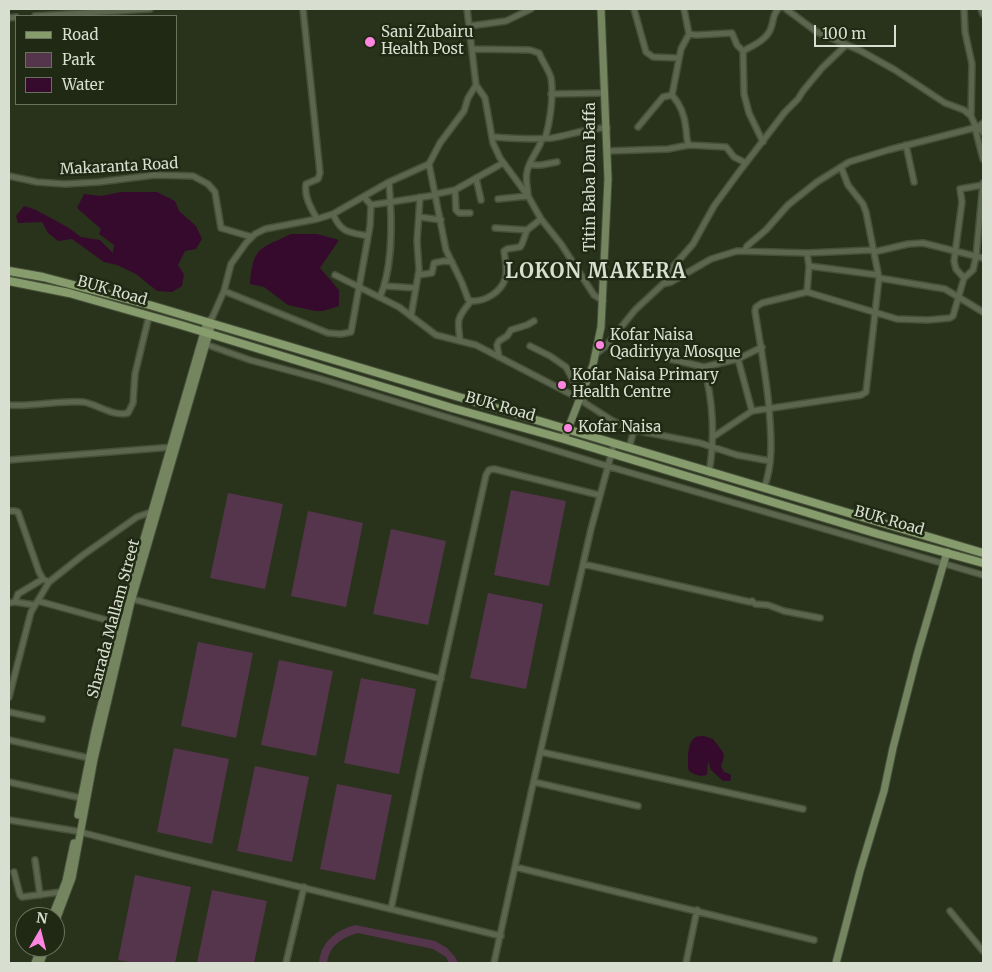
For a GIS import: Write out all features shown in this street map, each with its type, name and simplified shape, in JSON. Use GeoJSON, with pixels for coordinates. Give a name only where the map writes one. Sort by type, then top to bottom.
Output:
{"type":"FeatureCollection","features":[{"type":"Feature","properties":{"kind":"main road","name":"BUK Road"},"geometry":{"type":"LineString","coordinates":[[9,271],[44,277],[210,321],[567,430],[983,553]]}},
{"type":"Feature","properties":{"kind":"main road","name":"BUK Road"},"geometry":{"type":"LineString","coordinates":[[9,281],[69,293],[206,332],[452,408],[564,439],[878,534],[983,563]]}},
{"type":"Feature","properties":{"kind":"main road"},"geometry":{"type":"LineString","coordinates":[[274,352],[278,343]]}},
{"type":"Feature","properties":{"kind":"street"},"geometry":{"type":"LineString","coordinates":[[50,15],[150,9]]}},
{"type":"Feature","properties":{"kind":"street"},"geometry":{"type":"LineString","coordinates":[[303,9],[320,173],[318,179],[306,184],[306,191],[308,203],[317,219]]}},
{"type":"Feature","properties":{"kind":"street"},"geometry":{"type":"LineString","coordinates":[[467,9],[476,85],[485,98],[493,143],[503,163],[528,196],[541,219],[565,250],[594,295],[603,301]]}},
{"type":"Feature","properties":{"kind":"street"},"geometry":{"type":"LineString","coordinates":[[470,26],[506,21],[531,9]]}},
{"type":"Feature","properties":{"kind":"street","name":"Titin Baba Dan Baffa"},"geometry":{"type":"LineString","coordinates":[[564,439],[597,353],[603,301],[607,151],[601,9]]}},
{"type":"Feature","properties":{"kind":"street"},"geometry":{"type":"LineString","coordinates":[[634,9],[646,52],[652,56],[679,58]]}},
{"type":"Feature","properties":{"kind":"street"},"geometry":{"type":"LineString","coordinates":[[684,9],[689,34],[683,44],[679,58],[672,95],[682,113],[686,128],[686,140],[689,145]]}},
{"type":"Feature","properties":{"kind":"street"},"geometry":{"type":"LineString","coordinates":[[743,51],[767,36],[771,28],[773,16],[778,9]]}},
{"type":"Feature","properties":{"kind":"street"},"geometry":{"type":"LineString","coordinates":[[786,9],[818,32],[861,51],[895,70],[945,103],[964,110],[971,116],[976,127],[983,159]]}},
{"type":"Feature","properties":{"kind":"street"},"geometry":{"type":"LineString","coordinates":[[964,9],[965,32],[972,64],[971,116]]}},
{"type":"Feature","properties":{"kind":"street"},"geometry":{"type":"LineString","coordinates":[[981,9],[983,14]]}},
{"type":"Feature","properties":{"kind":"street"},"geometry":{"type":"LineString","coordinates":[[689,34],[696,36],[730,32],[737,45],[743,51],[744,94],[763,142]]}},
{"type":"Feature","properties":{"kind":"street"},"geometry":{"type":"LineString","coordinates":[[597,353],[606,346],[635,310],[662,284],[671,269],[693,244],[714,206],[785,112],[798,99],[822,68],[846,44]]}},
{"type":"Feature","properties":{"kind":"street"},"geometry":{"type":"LineString","coordinates":[[473,48],[538,52],[551,76],[551,94],[543,138],[528,169],[526,180],[528,196]]}},
{"type":"Feature","properties":{"kind":"street"},"geometry":{"type":"LineString","coordinates":[[210,321],[224,291],[231,264],[252,236],[260,231],[333,214],[389,182],[429,164],[445,135],[464,111],[468,98],[476,85]]}},
{"type":"Feature","properties":{"kind":"street"},"geometry":{"type":"LineString","coordinates":[[551,94],[605,93]]}},
{"type":"Feature","properties":{"kind":"street"},"geometry":{"type":"LineString","coordinates":[[638,127],[664,97],[672,95]]}},
{"type":"Feature","properties":{"kind":"street"},"geometry":{"type":"LineString","coordinates":[[744,250],[766,230],[788,205],[817,182],[841,167],[857,159],[976,127],[983,123]]}},
{"type":"Feature","properties":{"kind":"street"},"geometry":{"type":"LineString","coordinates":[[976,127],[983,132]]}},
{"type":"Feature","properties":{"kind":"street"},"geometry":{"type":"LineString","coordinates":[[492,137],[543,138],[606,128]]}},
{"type":"Feature","properties":{"kind":"street"},"geometry":{"type":"LineString","coordinates":[[607,151],[668,149],[689,145],[726,147],[734,157],[746,163]]}},
{"type":"Feature","properties":{"kind":"street"},"geometry":{"type":"LineString","coordinates":[[906,145],[914,182]]}},
{"type":"Feature","properties":{"kind":"street"},"geometry":{"type":"LineString","coordinates":[[530,165],[541,166],[557,162]]}},
{"type":"Feature","properties":{"kind":"street"},"geometry":{"type":"LineString","coordinates":[[371,205],[420,198],[455,190],[503,163]]}},
{"type":"Feature","properties":{"kind":"street"},"geometry":{"type":"LineString","coordinates":[[429,164],[441,220],[443,243],[468,299],[471,301],[475,302],[493,296],[497,292],[505,281],[506,263],[504,251],[507,248],[520,247],[527,230],[541,219]]}},
{"type":"Feature","properties":{"kind":"street"},"geometry":{"type":"LineString","coordinates":[[713,437],[752,412],[861,395],[866,392],[879,277],[863,204],[848,185],[841,167]]}},
{"type":"Feature","properties":{"kind":"street","name":"Makaranta Road"},"geometry":{"type":"LineString","coordinates":[[9,176],[37,182],[65,184],[155,175],[193,176],[208,184],[215,192],[221,228],[252,236]]}},
{"type":"Feature","properties":{"kind":"street"},"geometry":{"type":"LineString","coordinates":[[476,178],[481,200]]}},
{"type":"Feature","properties":{"kind":"street"},"geometry":{"type":"LineString","coordinates":[[380,297],[385,286],[390,245],[391,202],[389,182]]}},
{"type":"Feature","properties":{"kind":"street"},"geometry":{"type":"LineString","coordinates":[[764,488],[771,448],[769,409],[762,347],[755,311],[756,306],[807,292],[902,320],[949,318],[953,316],[964,278],[972,272],[976,257],[983,184],[960,188],[962,202],[955,266],[964,278]]}},
{"type":"Feature","properties":{"kind":"street"},"geometry":{"type":"LineString","coordinates":[[455,190],[456,210],[459,213],[470,213]]}},
{"type":"Feature","properties":{"kind":"street"},"geometry":{"type":"LineString","coordinates":[[498,199],[528,196]]}},
{"type":"Feature","properties":{"kind":"street"},"geometry":{"type":"LineString","coordinates":[[224,291],[328,333],[344,334],[352,331],[368,236],[371,205],[364,197]]}},
{"type":"Feature","properties":{"kind":"street"},"geometry":{"type":"LineString","coordinates":[[411,316],[418,275],[417,241],[420,198]]}},
{"type":"Feature","properties":{"kind":"street"},"geometry":{"type":"LineString","coordinates":[[333,214],[344,231],[368,236]]}},
{"type":"Feature","properties":{"kind":"street"},"geometry":{"type":"LineString","coordinates":[[420,217],[441,220]]}},
{"type":"Feature","properties":{"kind":"street"},"geometry":{"type":"LineString","coordinates":[[495,228],[527,230]]}},
{"type":"Feature","properties":{"kind":"street"},"geometry":{"type":"LineString","coordinates":[[662,284],[671,282],[711,259],[744,250],[807,253],[873,251],[919,243],[933,244],[956,252],[983,258]]}},
{"type":"Feature","properties":{"kind":"street"},"geometry":{"type":"LineString","coordinates":[[807,253],[809,266],[807,292]]}},
{"type":"Feature","properties":{"kind":"street"},"geometry":{"type":"LineString","coordinates":[[418,275],[432,273],[434,263],[436,262],[452,262]]}},
{"type":"Feature","properties":{"kind":"street"},"geometry":{"type":"LineString","coordinates":[[809,266],[939,288],[958,296],[983,312]]}},
{"type":"Feature","properties":{"kind":"street"},"geometry":{"type":"LineString","coordinates":[[335,275],[380,297],[411,316],[436,335],[476,345],[580,398],[591,408],[613,421],[634,430],[713,446],[737,455],[770,461]]}},
{"type":"Feature","properties":{"kind":"street"},"geometry":{"type":"LineString","coordinates":[[385,286],[416,288]]}},
{"type":"Feature","properties":{"kind":"street"},"geometry":{"type":"LineString","coordinates":[[460,340],[458,322],[460,314],[471,301]]}},
{"type":"Feature","properties":{"kind":"street"},"geometry":{"type":"LineString","coordinates":[[9,405],[85,402],[114,412],[128,413],[133,403],[135,374],[149,316]]}},
{"type":"Feature","properties":{"kind":"street","name":"Sharada Mallam Street"},"geometry":{"type":"LineString","coordinates":[[56,907],[66,881],[132,599],[210,321]]}},
{"type":"Feature","properties":{"kind":"street"},"geometry":{"type":"LineString","coordinates":[[499,357],[497,345],[499,341],[507,336],[511,330],[534,321]]}},
{"type":"Feature","properties":{"kind":"street","name":"Sharada Mallam Street"},"geometry":{"type":"LineString","coordinates":[[174,447],[206,344],[206,332]]}},
{"type":"Feature","properties":{"kind":"street"},"geometry":{"type":"LineString","coordinates":[[206,344],[250,360],[321,379],[607,466],[983,575]]}},
{"type":"Feature","properties":{"kind":"street"},"geometry":{"type":"LineString","coordinates":[[530,346],[550,356],[566,368],[580,398]]}},
{"type":"Feature","properties":{"kind":"street"},"geometry":{"type":"LineString","coordinates":[[670,359],[704,367],[738,359],[762,347]]}},
{"type":"Feature","properties":{"kind":"street"},"geometry":{"type":"LineString","coordinates":[[738,359],[752,412]]}},
{"type":"Feature","properties":{"kind":"street"},"geometry":{"type":"LineString","coordinates":[[704,367],[713,437],[709,472]]}},
{"type":"Feature","properties":{"kind":"street"},"geometry":{"type":"LineString","coordinates":[[629,448],[634,430]]}},
{"type":"Feature","properties":{"kind":"street"},"geometry":{"type":"LineString","coordinates":[[494,963],[599,494],[614,444]]}},
{"type":"Feature","properties":{"kind":"street"},"geometry":{"type":"LineString","coordinates":[[9,460],[174,447]]}},
{"type":"Feature","properties":{"kind":"street"},"geometry":{"type":"LineString","coordinates":[[391,909],[484,479],[491,469],[499,470],[599,494]]}},
{"type":"Feature","properties":{"kind":"street"},"geometry":{"type":"LineString","coordinates":[[9,511],[14,510],[18,512],[37,566],[43,579],[49,582]]}},
{"type":"Feature","properties":{"kind":"street"},"geometry":{"type":"LineString","coordinates":[[9,698],[11,678],[30,612],[49,582],[136,517],[155,512]]}},
{"type":"Feature","properties":{"kind":"street","name":"Sharada Mallam Street"},"geometry":{"type":"LineString","coordinates":[[61,907],[72,878],[81,798],[89,758],[130,587],[155,512]]}},
{"type":"Feature","properties":{"kind":"street"},"geometry":{"type":"LineString","coordinates":[[836,963],[860,871],[884,791],[893,748],[945,552]]}},
{"type":"Feature","properties":{"kind":"street"},"geometry":{"type":"LineString","coordinates":[[583,564],[820,618]]}},
{"type":"Feature","properties":{"kind":"street"},"geometry":{"type":"LineString","coordinates":[[11,601],[18,594],[43,579]]}},
{"type":"Feature","properties":{"kind":"street"},"geometry":{"type":"LineString","coordinates":[[132,599],[441,679]]}},
{"type":"Feature","properties":{"kind":"street"},"geometry":{"type":"LineString","coordinates":[[11,601],[37,603],[121,624]]}},
{"type":"Feature","properties":{"kind":"street"},"geometry":{"type":"LineString","coordinates":[[9,712],[42,719]]}},
{"type":"Feature","properties":{"kind":"street"},"geometry":{"type":"LineString","coordinates":[[9,740],[89,758]]}},
{"type":"Feature","properties":{"kind":"street"},"geometry":{"type":"LineString","coordinates":[[541,752],[803,809]]}},
{"type":"Feature","properties":{"kind":"street"},"geometry":{"type":"LineString","coordinates":[[9,782],[81,798]]}},
{"type":"Feature","properties":{"kind":"street"},"geometry":{"type":"LineString","coordinates":[[534,782],[638,806]]}},
{"type":"Feature","properties":{"kind":"street"},"geometry":{"type":"LineString","coordinates":[[9,820],[78,832],[169,856],[501,936]]}},
{"type":"Feature","properties":{"kind":"street"},"geometry":{"type":"LineString","coordinates":[[35,860],[40,895]]}},
{"type":"Feature","properties":{"kind":"street"},"geometry":{"type":"LineString","coordinates":[[515,866],[814,940]]}},
{"type":"Feature","properties":{"kind":"street"},"geometry":{"type":"LineString","coordinates":[[14,872],[22,897],[62,892]]}},
{"type":"Feature","properties":{"kind":"street"},"geometry":{"type":"LineString","coordinates":[[286,963],[304,887]]}},
{"type":"Feature","properties":{"kind":"street"},"geometry":{"type":"LineString","coordinates":[[686,963],[697,910]]}},
{"type":"Feature","properties":{"kind":"street"},"geometry":{"type":"LineString","coordinates":[[950,911],[983,951]]}},
{"type":"Feature","properties":{"kind":"green space"},"geometry":{"type":"Polygon","coordinates":[[[511,490],[566,501],[549,586],[494,575],[511,490]]]}},
{"type":"Feature","properties":{"kind":"green space"},"geometry":{"type":"Polygon","coordinates":[[[228,493],[283,504],[265,589],[210,578],[228,493]]]}},
{"type":"Feature","properties":{"kind":"green space"},"geometry":{"type":"Polygon","coordinates":[[[308,511],[363,523],[346,607],[291,596],[308,511]]]}},
{"type":"Feature","properties":{"kind":"green space"},"geometry":{"type":"Polygon","coordinates":[[[391,529],[446,541],[428,625],[373,614],[391,529]]]}},
{"type":"Feature","properties":{"kind":"green space"},"geometry":{"type":"Polygon","coordinates":[[[488,593],[543,604],[526,689],[470,678],[488,593]]]}},
{"type":"Feature","properties":{"kind":"green space"},"geometry":{"type":"Polygon","coordinates":[[[198,642],[253,653],[236,738],[181,726],[198,642]]]}},
{"type":"Feature","properties":{"kind":"green space"},"geometry":{"type":"Polygon","coordinates":[[[279,660],[333,671],[316,756],[261,745],[279,660]]]}},
{"type":"Feature","properties":{"kind":"green space"},"geometry":{"type":"Polygon","coordinates":[[[361,678],[416,689],[399,774],[344,763],[361,678]]]}},
{"type":"Feature","properties":{"kind":"green space"},"geometry":{"type":"Polygon","coordinates":[[[174,748],[229,759],[212,844],[157,832],[174,748]]]}},
{"type":"Feature","properties":{"kind":"green space"},"geometry":{"type":"Polygon","coordinates":[[[255,766],[309,777],[292,862],[237,851],[255,766]]]}},
{"type":"Feature","properties":{"kind":"green space"},"geometry":{"type":"Polygon","coordinates":[[[337,784],[392,795],[375,880],[320,869],[337,784]]]}},
{"type":"Feature","properties":{"kind":"green space"},"geometry":{"type":"Polygon","coordinates":[[[135,875],[191,887],[175,963],[133,963],[118,960],[135,875]]]}},
{"type":"Feature","properties":{"kind":"green space"},"geometry":{"type":"Polygon","coordinates":[[[212,890],[267,901],[254,963],[197,963],[212,890]]]}},
{"type":"Feature","properties":{"kind":"green space"},"geometry":{"type":"Polygon","coordinates":[[[355,925],[435,941],[447,948],[458,963],[449,963],[446,957],[433,949],[358,933],[346,937],[337,943],[328,957],[327,963],[319,963],[323,949],[330,938],[355,925]]]}},
{"type":"Feature","properties":{"kind":"water"},"geometry":{"type":"Polygon","coordinates":[[[121,192],[157,192],[175,201],[179,211],[196,226],[202,239],[196,249],[185,251],[178,265],[184,274],[182,286],[172,292],[157,291],[136,274],[117,265],[104,262],[72,239],[58,241],[48,233],[42,222],[18,223],[16,216],[24,206],[36,210],[69,228],[81,237],[100,240],[113,253],[114,245],[99,234],[101,229],[77,208],[84,194],[101,196],[121,192]]]}},
{"type":"Feature","properties":{"kind":"water"},"geometry":{"type":"Polygon","coordinates":[[[291,234],[317,234],[339,240],[320,268],[339,290],[339,306],[323,311],[315,311],[288,305],[264,287],[250,284],[253,262],[260,250],[291,234]]]}},
{"type":"Feature","properties":{"kind":"water"},"geometry":{"type":"Polygon","coordinates":[[[704,736],[713,739],[723,752],[724,757],[721,766],[724,772],[730,774],[730,781],[723,781],[711,770],[708,761],[707,775],[693,774],[689,771],[689,747],[693,739],[704,736]]]}},
{"type":"Feature","properties":{"kind":"place","name":"Sani Zubairu Health Post"},"geometry":{"type":"Point","coordinates":[370,42]}},
{"type":"Feature","properties":{"kind":"place","name":"Kofar Naisa Qadiriyya Mosque"},"geometry":{"type":"Point","coordinates":[600,345]}},
{"type":"Feature","properties":{"kind":"place","name":"Kofar Naisa Primary Health Centre"},"geometry":{"type":"Point","coordinates":[562,385]}},
{"type":"Feature","properties":{"kind":"place","name":"Kofar Naisa"},"geometry":{"type":"Point","coordinates":[568,428]}},
{"type":"Feature","properties":{"kind":"district","name":"LOKON MAKERA"},"geometry":{"type":"Point","coordinates":[596,272]}}]}
